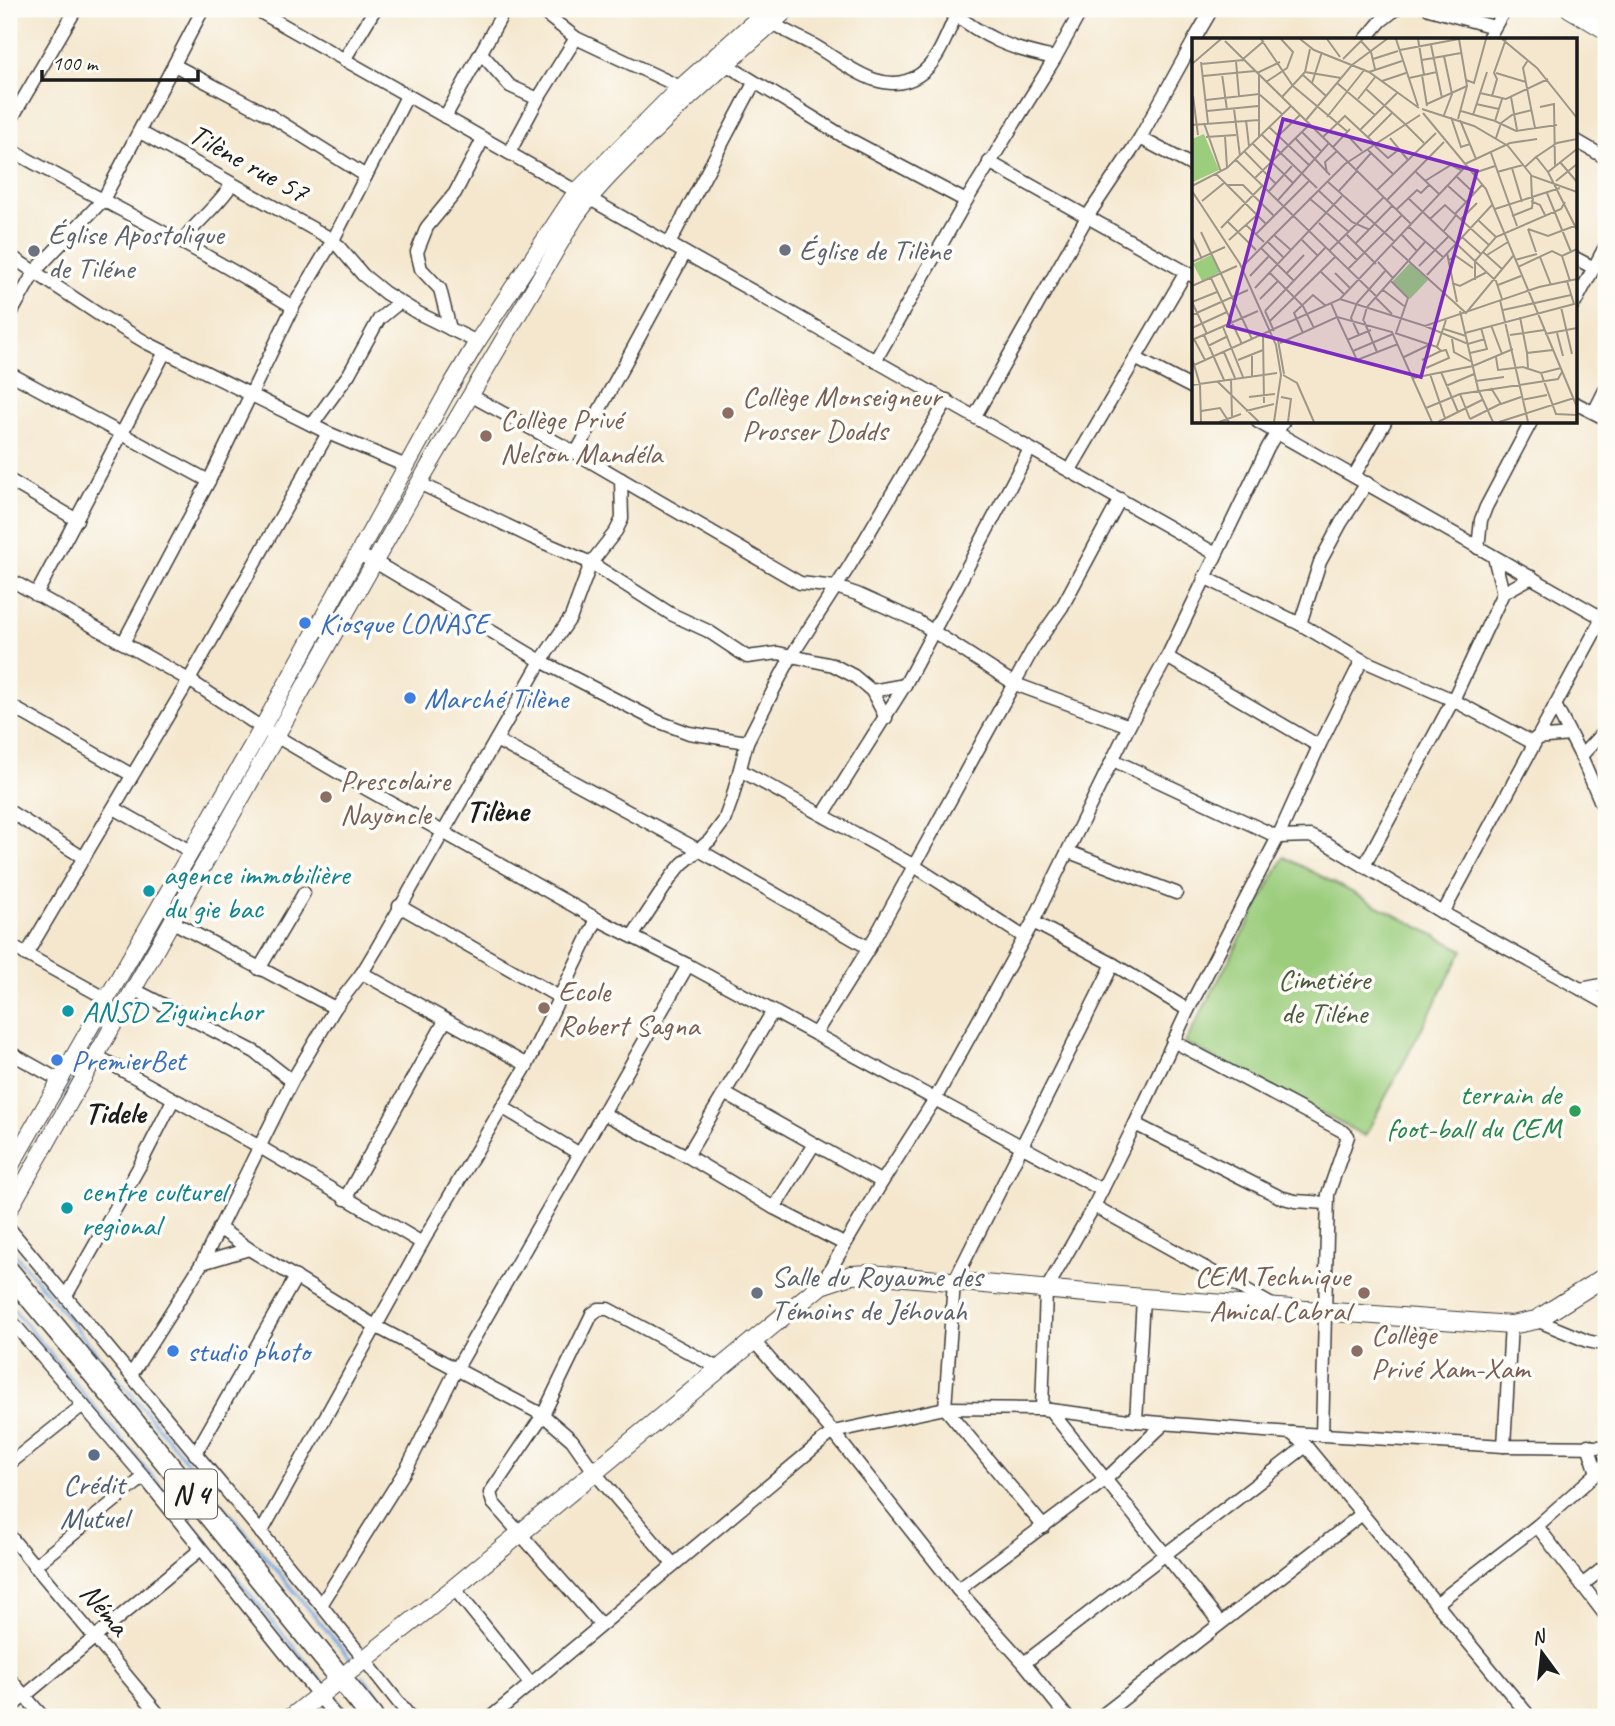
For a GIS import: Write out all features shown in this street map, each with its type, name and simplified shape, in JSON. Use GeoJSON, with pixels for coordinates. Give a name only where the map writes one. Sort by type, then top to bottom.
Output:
{"type":"FeatureCollection","features":[{"type":"Feature","properties":{"kind":"highway","name":"N 4"},"geometry":{"type":"LineString","coordinates":[[9,1272],[372,1717]]}},
{"type":"Feature","properties":{"kind":"main road"},"geometry":{"type":"LineString","coordinates":[[292,1717],[595,1473],[821,1284],[851,1275],[871,1274],[954,1283],[1511,1325],[1536,1320],[1606,1276]]}},
{"type":"Feature","properties":{"kind":"street"},"geometry":{"type":"LineString","coordinates":[[9,123],[76,9]]}},
{"type":"Feature","properties":{"kind":"street"},"geometry":{"type":"LineString","coordinates":[[9,317],[35,271],[103,200],[203,9]]}},
{"type":"Feature","properties":{"kind":"street"},"geometry":{"type":"LineString","coordinates":[[256,9],[1216,554]]}},
{"type":"Feature","properties":{"kind":"street"},"geometry":{"type":"LineString","coordinates":[[344,60],[374,9]]}},
{"type":"Feature","properties":{"kind":"street"},"geometry":{"type":"LineString","coordinates":[[445,117],[505,9]]}},
{"type":"Feature","properties":{"kind":"street"},"geometry":{"type":"LineString","coordinates":[[539,9],[576,38],[680,87]]}},
{"type":"Feature","properties":{"kind":"street"},"geometry":{"type":"LineString","coordinates":[[9,1210],[171,921],[358,554],[477,342],[582,195],[680,87],[770,16],[788,9]]}},
{"type":"Feature","properties":{"kind":"street"},"geometry":{"type":"LineString","coordinates":[[875,361],[966,201],[1055,58],[1082,9]]}},
{"type":"Feature","properties":{"kind":"street"},"geometry":{"type":"LineString","coordinates":[[1196,38],[1212,9]]}},
{"type":"Feature","properties":{"kind":"street"},"geometry":{"type":"LineString","coordinates":[[1367,38],[1396,9]]}},
{"type":"Feature","properties":{"kind":"street"},"geometry":{"type":"LineString","coordinates":[[1429,9],[1494,27]]}},
{"type":"Feature","properties":{"kind":"street"},"geometry":{"type":"LineString","coordinates":[[1488,38],[1505,9]]}},
{"type":"Feature","properties":{"kind":"street"},"geometry":{"type":"LineString","coordinates":[[1569,9],[1603,26]]}},
{"type":"Feature","properties":{"kind":"street"},"geometry":{"type":"LineString","coordinates":[[770,16],[869,79],[901,82],[926,70],[942,46],[952,12],[1011,48],[1055,58]]}},
{"type":"Feature","properties":{"kind":"street"},"geometry":{"type":"LineString","coordinates":[[9,1169],[190,851],[269,732],[374,562],[582,195],[727,65],[770,16]]}},
{"type":"Feature","properties":{"kind":"street"},"geometry":{"type":"LineString","coordinates":[[509,153],[538,99],[576,38]]}},
{"type":"Feature","properties":{"kind":"street"},"geometry":{"type":"LineString","coordinates":[[975,416],[1087,217],[1140,138],[1192,45]]}},
{"type":"Feature","properties":{"kind":"street"},"geometry":{"type":"LineString","coordinates":[[481,53],[510,86],[538,99]]}},
{"type":"Feature","properties":{"kind":"street"},"geometry":{"type":"LineString","coordinates":[[174,65],[269,115],[366,176]]}},
{"type":"Feature","properties":{"kind":"street"},"geometry":{"type":"LineString","coordinates":[[727,65],[843,136],[966,201]]}},
{"type":"Feature","properties":{"kind":"street"},"geometry":{"type":"LineString","coordinates":[[669,244],[754,83]]}},
{"type":"Feature","properties":{"kind":"street"},"geometry":{"type":"LineString","coordinates":[[123,643],[209,481],[293,307],[333,240],[407,96]]}},
{"type":"Feature","properties":{"kind":"street","name":"Tilène rue 57"},"geometry":{"type":"LineString","coordinates":[[140,132],[333,240]]}},
{"type":"Feature","properties":{"kind":"street"},"geometry":{"type":"LineString","coordinates":[[1140,138],[1192,165]]}},
{"type":"Feature","properties":{"kind":"street"},"geometry":{"type":"LineString","coordinates":[[450,329],[440,289],[421,269],[416,252],[427,227],[455,193],[483,139]]}},
{"type":"Feature","properties":{"kind":"street"},"geometry":{"type":"LineString","coordinates":[[1576,141],[1606,158]]}},
{"type":"Feature","properties":{"kind":"street"},"geometry":{"type":"LineString","coordinates":[[9,149],[244,276],[293,307]]}},
{"type":"Feature","properties":{"kind":"street"},"geometry":{"type":"LineString","coordinates":[[989,162],[1190,274],[1135,358],[1070,470]]}},
{"type":"Feature","properties":{"kind":"street"},"geometry":{"type":"LineString","coordinates":[[181,242],[197,223],[221,202],[232,184]]}},
{"type":"Feature","properties":{"kind":"street"},"geometry":{"type":"LineString","coordinates":[[333,240],[363,275],[400,302],[477,342]]}},
{"type":"Feature","properties":{"kind":"street"},"geometry":{"type":"LineString","coordinates":[[1576,301],[1606,244]]}},
{"type":"Feature","properties":{"kind":"street"},"geometry":{"type":"LineString","coordinates":[[576,453],[685,253]]}},
{"type":"Feature","properties":{"kind":"street"},"geometry":{"type":"LineString","coordinates":[[9,255],[108,320],[165,352],[328,433],[406,466]]}},
{"type":"Feature","properties":{"kind":"street"},"geometry":{"type":"LineString","coordinates":[[1576,259],[1594,268]]}},
{"type":"Feature","properties":{"kind":"street"},"geometry":{"type":"LineString","coordinates":[[312,425],[349,374],[379,319],[400,302]]}},
{"type":"Feature","properties":{"kind":"street"},"geometry":{"type":"LineString","coordinates":[[36,595],[165,352]]}},
{"type":"Feature","properties":{"kind":"street"},"geometry":{"type":"LineString","coordinates":[[1135,358],[1192,387]]}},
{"type":"Feature","properties":{"kind":"street"},"geometry":{"type":"LineString","coordinates":[[9,373],[209,481]]}},
{"type":"Feature","properties":{"kind":"street"},"geometry":{"type":"LineString","coordinates":[[1594,412],[1606,388]]}},
{"type":"Feature","properties":{"kind":"street"},"geometry":{"type":"LineString","coordinates":[[470,395],[621,478],[800,583],[836,587],[917,621],[1015,684],[1129,726]]}},
{"type":"Feature","properties":{"kind":"street"},"geometry":{"type":"LineString","coordinates":[[633,935],[672,876],[710,840],[724,821],[747,742],[792,655],[836,587],[947,400]]}},
{"type":"Feature","properties":{"kind":"street"},"geometry":{"type":"LineString","coordinates":[[1576,403],[1606,419]]}},
{"type":"Feature","properties":{"kind":"street"},"geometry":{"type":"LineString","coordinates":[[1354,476],[1384,424]]}},
{"type":"Feature","properties":{"kind":"street"},"geometry":{"type":"LineString","coordinates":[[1478,548],[1481,520],[1486,507],[1530,424]]}},
{"type":"Feature","properties":{"kind":"street"},"geometry":{"type":"LineString","coordinates":[[821,1284],[936,1099],[1033,922],[1280,427],[1354,476],[1478,548],[1605,616],[1443,913]]}},
{"type":"Feature","properties":{"kind":"street"},"geometry":{"type":"LineString","coordinates":[[26,955],[114,808],[328,433]]}},
{"type":"Feature","properties":{"kind":"street"},"geometry":{"type":"LineString","coordinates":[[823,815],[905,685],[1030,450]]}},
{"type":"Feature","properties":{"kind":"street"},"geometry":{"type":"LineString","coordinates":[[131,1374],[202,1263],[292,1081],[335,1008],[362,974],[541,662],[572,617],[591,563],[622,519],[621,478]]}},
{"type":"Feature","properties":{"kind":"street"},"geometry":{"type":"LineString","coordinates":[[9,480],[78,520]]}},
{"type":"Feature","properties":{"kind":"street"},"geometry":{"type":"LineString","coordinates":[[419,483],[591,563],[671,614],[708,631],[747,657],[778,653],[833,665],[854,676],[872,691],[886,718]]}},
{"type":"Feature","properties":{"kind":"street"},"geometry":{"type":"LineString","coordinates":[[1300,624],[1320,562],[1367,483]]}},
{"type":"Feature","properties":{"kind":"street"},"geometry":{"type":"LineString","coordinates":[[815,1034],[869,947],[1034,647],[1062,607],[1120,499]]}},
{"type":"Feature","properties":{"kind":"street"},"geometry":{"type":"LineString","coordinates":[[358,554],[541,662],[657,721],[689,733],[747,742]]}},
{"type":"Feature","properties":{"kind":"street"},"geometry":{"type":"LineString","coordinates":[[1494,556],[1503,593]]}},
{"type":"Feature","properties":{"kind":"street"},"geometry":{"type":"LineString","coordinates":[[1204,577],[1300,624],[1362,660],[1453,700],[1535,741],[1570,735]]}},
{"type":"Feature","properties":{"kind":"street"},"geometry":{"type":"LineString","coordinates":[[1364,866],[1453,700],[1503,593],[1532,578]]}},
{"type":"Feature","properties":{"kind":"street"},"geometry":{"type":"LineString","coordinates":[[9,579],[188,680],[269,732],[597,919],[633,935],[1102,1190]]}},
{"type":"Feature","properties":{"kind":"street"},"geometry":{"type":"LineString","coordinates":[[1167,657],[1319,746]]}},
{"type":"Feature","properties":{"kind":"street"},"geometry":{"type":"LineString","coordinates":[[1220,1623],[1046,1409],[1046,1290],[1094,1206],[1135,1125],[1188,1010],[1278,837],[1362,660]]}},
{"type":"Feature","properties":{"kind":"street"},"geometry":{"type":"LineString","coordinates":[[872,691],[905,685]]}},
{"type":"Feature","properties":{"kind":"street"},"geometry":{"type":"LineString","coordinates":[[9,705],[132,775]]}},
{"type":"Feature","properties":{"kind":"street"},"geometry":{"type":"LineString","coordinates":[[1555,705],[1606,814]]}},
{"type":"Feature","properties":{"kind":"street"},"geometry":{"type":"LineString","coordinates":[[1581,756],[1606,729]]}},
{"type":"Feature","properties":{"kind":"street"},"geometry":{"type":"LineString","coordinates":[[496,740],[699,850],[869,947]]}},
{"type":"Feature","properties":{"kind":"street"},"geometry":{"type":"LineString","coordinates":[[1113,760],[1278,837],[1310,836],[1606,1003]]}},
{"type":"Feature","properties":{"kind":"street"},"geometry":{"type":"LineString","coordinates":[[740,770],[913,865],[1024,937]]}},
{"type":"Feature","properties":{"kind":"street"},"geometry":{"type":"LineString","coordinates":[[114,808],[190,851]]}},
{"type":"Feature","properties":{"kind":"street"},"geometry":{"type":"LineString","coordinates":[[9,811],[84,858]]}},
{"type":"Feature","properties":{"kind":"street"},"geometry":{"type":"LineString","coordinates":[[1069,852],[1176,893]]}},
{"type":"Feature","properties":{"kind":"street"},"geometry":{"type":"LineString","coordinates":[[259,969],[304,893]]}},
{"type":"Feature","properties":{"kind":"street"},"geometry":{"type":"LineString","coordinates":[[399,906],[559,997]]}},
{"type":"Feature","properties":{"kind":"street"},"geometry":{"type":"LineString","coordinates":[[261,1533],[422,1243],[527,1065],[597,919]]}},
{"type":"Feature","properties":{"kind":"street"},"geometry":{"type":"LineString","coordinates":[[171,921],[335,1008]]}},
{"type":"Feature","properties":{"kind":"street"},"geometry":{"type":"LineString","coordinates":[[1033,922],[1113,964],[1188,1010]]}},
{"type":"Feature","properties":{"kind":"street"},"geometry":{"type":"LineString","coordinates":[[9,945],[107,999]]}},
{"type":"Feature","properties":{"kind":"street"},"geometry":{"type":"LineString","coordinates":[[1044,1527],[945,1408],[954,1283],[1113,964]]}},
{"type":"Feature","properties":{"kind":"street"},"geometry":{"type":"LineString","coordinates":[[321,1605],[408,1466],[457,1368],[688,965]]}},
{"type":"Feature","properties":{"kind":"street"},"geometry":{"type":"LineString","coordinates":[[362,974],[527,1065]]}},
{"type":"Feature","properties":{"kind":"street"},"geometry":{"type":"LineString","coordinates":[[1581,989],[1606,984]]}},
{"type":"Feature","properties":{"kind":"street"},"geometry":{"type":"LineString","coordinates":[[133,989],[255,1052],[292,1081]]}},
{"type":"Feature","properties":{"kind":"street"},"geometry":{"type":"LineString","coordinates":[[687,1156],[773,1011]]}},
{"type":"Feature","properties":{"kind":"street"},"geometry":{"type":"LineString","coordinates":[[345,1199],[445,1021]]}},
{"type":"Feature","properties":{"kind":"street"},"geometry":{"type":"LineString","coordinates":[[1173,1041],[1348,1136],[1327,1203],[1327,1311],[1322,1435]]}},
{"type":"Feature","properties":{"kind":"street"},"geometry":{"type":"LineString","coordinates":[[9,1052],[59,1080]]}},
{"type":"Feature","properties":{"kind":"street"},"geometry":{"type":"LineString","coordinates":[[96,1055],[260,1147],[422,1243]]}},
{"type":"Feature","properties":{"kind":"street"},"geometry":{"type":"LineString","coordinates":[[724,1093],[882,1182]]}},
{"type":"Feature","properties":{"kind":"street"},"geometry":{"type":"LineString","coordinates":[[66,1296],[139,1167],[173,1100]]}},
{"type":"Feature","properties":{"kind":"street"},"geometry":{"type":"LineString","coordinates":[[502,1108],[579,1153]]}},
{"type":"Feature","properties":{"kind":"street"},"geometry":{"type":"LineString","coordinates":[[602,1113],[687,1156],[774,1208],[844,1244]]}},
{"type":"Feature","properties":{"kind":"street"},"geometry":{"type":"LineString","coordinates":[[1135,1125],[1280,1197],[1327,1203]]}},
{"type":"Feature","properties":{"kind":"street"},"geometry":{"type":"LineString","coordinates":[[774,1208],[814,1144]]}},
{"type":"Feature","properties":{"kind":"street"},"geometry":{"type":"LineString","coordinates":[[1094,1206],[1278,1308]]}},
{"type":"Feature","properties":{"kind":"street"},"geometry":{"type":"LineString","coordinates":[[219,1227],[249,1249],[377,1327],[543,1415],[572,1440],[595,1473],[673,1564]]}},
{"type":"Feature","properties":{"kind":"street"},"geometry":{"type":"LineString","coordinates":[[9,1228],[321,1605],[410,1717]]}},
{"type":"Feature","properties":{"kind":"street"},"geometry":{"type":"LineString","coordinates":[[202,1263],[249,1249]]}},
{"type":"Feature","properties":{"kind":"street"},"geometry":{"type":"LineString","coordinates":[[195,1454],[296,1277]]}},
{"type":"Feature","properties":{"kind":"street"},"geometry":{"type":"LineString","coordinates":[[1136,1421],[1143,1298]]}},
{"type":"Feature","properties":{"kind":"street"},"geometry":{"type":"LineString","coordinates":[[600,1624],[519,1534],[493,1503],[490,1493],[543,1415],[592,1314],[599,1309],[608,1309],[718,1368]]}},
{"type":"Feature","properties":{"kind":"street"},"geometry":{"type":"LineString","coordinates":[[9,1318],[13,1334],[83,1405],[144,1477],[336,1717]]}},
{"type":"Feature","properties":{"kind":"street"},"geometry":{"type":"LineString","coordinates":[[1536,1320],[1587,1341],[1606,1345]]}},
{"type":"Feature","properties":{"kind":"street"},"geometry":{"type":"LineString","coordinates":[[1504,1446],[1511,1325]]}},
{"type":"Feature","properties":{"kind":"street"},"geometry":{"type":"LineString","coordinates":[[752,1339],[833,1432],[958,1590],[1024,1663],[1067,1717]]}},
{"type":"Feature","properties":{"kind":"street"},"geometry":{"type":"LineString","coordinates":[[9,1464],[83,1405]]}},
{"type":"Feature","properties":{"kind":"street"},"geometry":{"type":"LineString","coordinates":[[491,1717],[833,1432],[945,1408],[1046,1409],[1136,1421],[1291,1433],[1504,1446],[1606,1447]]}},
{"type":"Feature","properties":{"kind":"street"},"geometry":{"type":"LineString","coordinates":[[958,1590],[1105,1480],[1165,1423]]}},
{"type":"Feature","properties":{"kind":"street"},"geometry":{"type":"LineString","coordinates":[[1291,1433],[1306,1446],[1530,1717]]}},
{"type":"Feature","properties":{"kind":"street"},"geometry":{"type":"LineString","coordinates":[[1436,1604],[1536,1526],[1602,1469],[1588,1445]]}},
{"type":"Feature","properties":{"kind":"street"},"geometry":{"type":"LineString","coordinates":[[1024,1663],[1306,1446]]}},
{"type":"Feature","properties":{"kind":"street"},"geometry":{"type":"LineString","coordinates":[[34,1566],[144,1477]]}},
{"type":"Feature","properties":{"kind":"street"},"geometry":{"type":"LineString","coordinates":[[1100,1717],[1362,1514]]}},
{"type":"Feature","properties":{"kind":"street"},"geometry":{"type":"LineString","coordinates":[[1536,1526],[1606,1616]]}},
{"type":"Feature","properties":{"kind":"street","name":"Néma"},"geometry":{"type":"LineString","coordinates":[[9,1535],[161,1717]]}},
{"type":"Feature","properties":{"kind":"street"},"geometry":{"type":"LineString","coordinates":[[9,1709],[201,1549]]}},
{"type":"Feature","properties":{"kind":"street"},"geometry":{"type":"LineString","coordinates":[[1582,1586],[1606,1566]]}},
{"type":"Feature","properties":{"kind":"street"},"geometry":{"type":"LineString","coordinates":[[454,1588],[531,1684]]}},
{"type":"Feature","properties":{"kind":"street"},"geometry":{"type":"LineString","coordinates":[[9,1678],[43,1717]]}},
{"type":"Feature","properties":{"kind":"green space","name":"Cimetiére de Tiléne"},"geometry":{"type":"Polygon","coordinates":[[[1284,857],[1463,950],[1365,1136],[1185,1043],[1284,857]]]}},
{"type":"Feature","properties":{"kind":"waterway"},"geometry":{"type":"LineString","coordinates":[[60,1101],[222,815]]}},
{"type":"Feature","properties":{"kind":"waterway"},"geometry":{"type":"LineString","coordinates":[[9,1247],[352,1661]]}},
{"type":"Feature","properties":{"kind":"waterway"},"geometry":{"type":"LineString","coordinates":[[9,1304],[322,1681]]}},
{"type":"Feature","properties":{"kind":"waterway"},"geometry":{"type":"LineString","coordinates":[[363,1676],[396,1717]]}},
{"type":"Feature","properties":{"kind":"waterway"},"geometry":{"type":"LineString","coordinates":[[335,1698],[349,1717]]}},
{"type":"Feature","properties":{"kind":"place","name":"Église de Tilène"},"geometry":{"type":"Point","coordinates":[785,250]}},
{"type":"Feature","properties":{"kind":"place","name":"Église Apostolique de Tiléne"},"geometry":{"type":"Point","coordinates":[34,251]}},
{"type":"Feature","properties":{"kind":"place","name":"Collège Monseigneur Prosser Dodds"},"geometry":{"type":"Point","coordinates":[728,413]}},
{"type":"Feature","properties":{"kind":"place","name":"Collège Privé Nelson Mandéla"},"geometry":{"type":"Point","coordinates":[486,436]}},
{"type":"Feature","properties":{"kind":"place","name":"Kiosque LONASE"},"geometry":{"type":"Point","coordinates":[305,623]}},
{"type":"Feature","properties":{"kind":"place","name":"Marché Tilène"},"geometry":{"type":"Point","coordinates":[410,698]}},
{"type":"Feature","properties":{"kind":"place","name":"Prescolaire Nayoncle"},"geometry":{"type":"Point","coordinates":[326,797]}},
{"type":"Feature","properties":{"kind":"place","name":"agence immobilière du gie bac"},"geometry":{"type":"Point","coordinates":[149,891]}},
{"type":"Feature","properties":{"kind":"place","name":"Ecole Robert Sagna"},"geometry":{"type":"Point","coordinates":[544,1008]}},
{"type":"Feature","properties":{"kind":"place","name":"ANSD Ziguinchor"},"geometry":{"type":"Point","coordinates":[68,1011]}},
{"type":"Feature","properties":{"kind":"place","name":"PremierBet"},"geometry":{"type":"Point","coordinates":[57,1060]}},
{"type":"Feature","properties":{"kind":"place","name":"terrain de foot-ball du CEM"},"geometry":{"type":"Point","coordinates":[1575,1111]}},
{"type":"Feature","properties":{"kind":"place","name":"centre culturel regional"},"geometry":{"type":"Point","coordinates":[67,1208]}},
{"type":"Feature","properties":{"kind":"place","name":"Salle du Royaume des Témoins de Jéhovah"},"geometry":{"type":"Point","coordinates":[757,1293]}},
{"type":"Feature","properties":{"kind":"place","name":"CEM Technique Amical Cabral"},"geometry":{"type":"Point","coordinates":[1364,1293]}},
{"type":"Feature","properties":{"kind":"place","name":"studio photo"},"geometry":{"type":"Point","coordinates":[173,1351]}},
{"type":"Feature","properties":{"kind":"place","name":"Collège Privé Xam-Xam"},"geometry":{"type":"Point","coordinates":[1357,1351]}},
{"type":"Feature","properties":{"kind":"place","name":"Crédit Mutuel"},"geometry":{"type":"Point","coordinates":[94,1455]}},
{"type":"Feature","properties":{"kind":"district","name":"Tilène"},"geometry":{"type":"Point","coordinates":[497,810]}},
{"type":"Feature","properties":{"kind":"district","name":"Tidele"},"geometry":{"type":"Point","coordinates":[115,1112]}}]}
